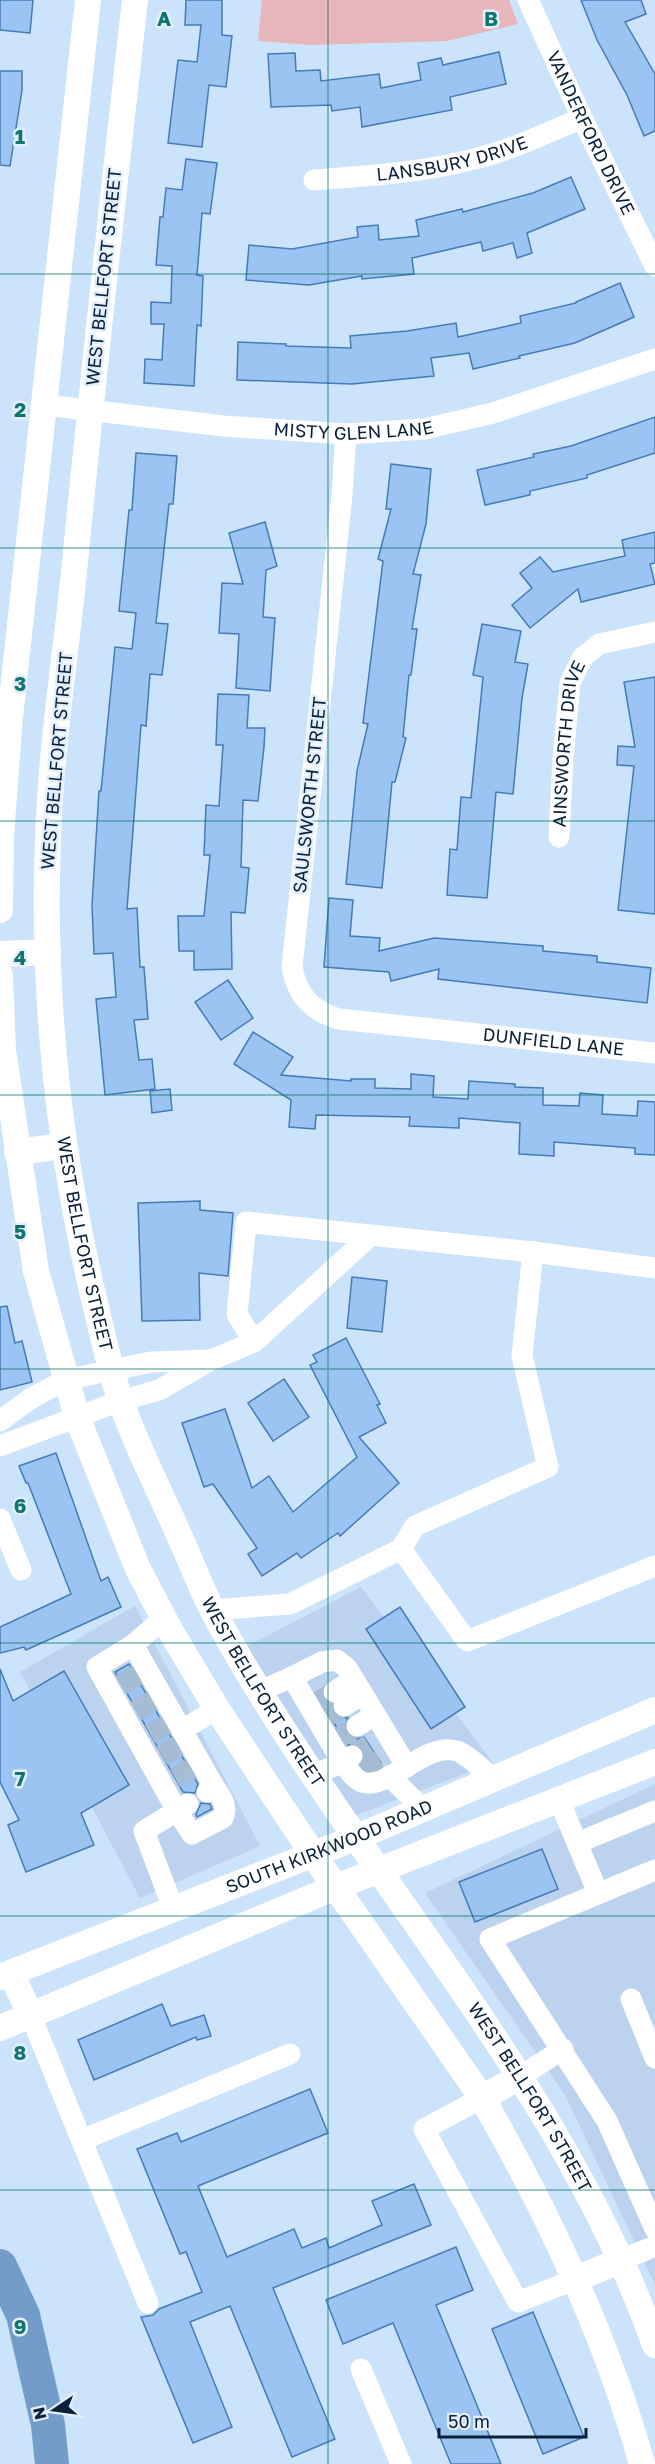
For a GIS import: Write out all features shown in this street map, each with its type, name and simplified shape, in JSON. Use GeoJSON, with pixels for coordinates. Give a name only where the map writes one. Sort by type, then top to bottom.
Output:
{"type":"FeatureCollection","features":[{"type":"Feature","properties":{"kind":"main road"},"geometry":{"type":"LineString","coordinates":[[0,910],[1,835],[10,717],[88,0]]}},
{"type":"Feature","properties":{"kind":"main road","name":"WEST BELLFORT STREET"},"geometry":{"type":"LineString","coordinates":[[135,0],[89,410],[48,835],[51,1041],[63,1146],[85,1259],[120,1401],[213,1610],[313,1776],[521,2076],[556,2134],[595,2207],[655,2345]]}},
{"type":"Feature","properties":{"kind":"main road"},"geometry":{"type":"LineString","coordinates":[[0,954],[48,952]]}},
{"type":"Feature","properties":{"kind":"main road"},"geometry":{"type":"LineString","coordinates":[[0,975],[3,1050],[36,1271],[77,1417],[138,1569],[217,1709],[312,1853],[482,2098],[541,2207],[576,2279],[630,2421],[642,2464]]}},
{"type":"Feature","properties":{"kind":"main road"},"geometry":{"type":"LineString","coordinates":[[17,1152],[63,1146]]}},
{"type":"Feature","properties":{"kind":"main road","name":"SOUTH KIRKWOOD ROAD"},"geometry":{"type":"LineString","coordinates":[[5,1975],[355,1838],[655,1710]]}},
{"type":"Feature","properties":{"kind":"main road"},"geometry":{"type":"LineString","coordinates":[[0,2028],[336,1887],[655,1763]]}},
{"type":"Feature","properties":{"kind":"main road"},"geometry":{"type":"LineString","coordinates":[[5,1975],[30,2014]]}},
{"type":"Feature","properties":{"kind":"main road"},"geometry":{"type":"LineString","coordinates":[[482,2098],[521,2076]]}},
{"type":"Feature","properties":{"kind":"main road"},"geometry":{"type":"LineString","coordinates":[[576,2279],[619,2261]]}},
{"type":"Feature","properties":{"kind":"street","name":"VANDERFORD DRIVE"},"geometry":{"type":"LineString","coordinates":[[528,0],[582,118],[655,266]]}},
{"type":"Feature","properties":{"kind":"street","name":"LANSBURY DRIVE"},"geometry":{"type":"LineString","coordinates":[[314,180],[406,172],[470,160],[516,146],[582,118]]}},
{"type":"Feature","properties":{"kind":"street","name":"MISTY GLEN LANE"},"geometry":{"type":"LineString","coordinates":[[45,405],[223,426],[346,434],[424,429],[470,418],[655,359]]}},
{"type":"Feature","properties":{"kind":"street","name":"SAULSWORTH STREET"},"geometry":{"type":"LineString","coordinates":[[346,434],[342,495],[292,967],[294,979],[306,1001],[326,1015],[339,1019],[451,1030]]}},
{"type":"Feature","properties":{"kind":"street","name":"AINSWORTH DRIVE"},"geometry":{"type":"LineString","coordinates":[[559,837],[570,683],[582,658],[599,644],[655,632]]}},
{"type":"Feature","properties":{"kind":"street","name":"DUNFIELD LANE"},"geometry":{"type":"LineString","coordinates":[[451,1030],[655,1053]]}},
{"type":"Feature","properties":{"kind":"street"},"geometry":{"type":"LineString","coordinates":[[254,1342],[237,1314],[246,1222],[533,1252],[655,1268]]}},
{"type":"Feature","properties":{"kind":"street"},"geometry":{"type":"LineString","coordinates":[[0,1446],[120,1401],[159,1390],[211,1360],[254,1342],[372,1235]]}},
{"type":"Feature","properties":{"kind":"street"},"geometry":{"type":"LineString","coordinates":[[213,1610],[290,1604],[401,1549],[415,1526],[548,1467],[522,1356],[533,1252]]}},
{"type":"Feature","properties":{"kind":"street"},"geometry":{"type":"LineString","coordinates":[[0,1421],[30,1399],[65,1380],[151,1362],[211,1360]]}},
{"type":"Feature","properties":{"kind":"street"},"geometry":{"type":"LineString","coordinates":[[0,1519],[21,1570]]}},
{"type":"Feature","properties":{"kind":"street"},"geometry":{"type":"LineString","coordinates":[[401,1549],[467,1641],[655,1566]]}},
{"type":"Feature","properties":{"kind":"street"},"geometry":{"type":"LineString","coordinates":[[132,1645],[129,1680],[144,1706],[179,1732],[183,1774],[183,1807],[192,1834],[223,1818],[226,1812],[224,1802],[211,1790],[183,1774],[157,1760],[144,1738],[144,1706],[129,1680],[97,1667],[132,1645],[164,1618]]}},
{"type":"Feature","properties":{"kind":"street"},"geometry":{"type":"LineString","coordinates":[[260,1691],[321,1662],[337,1660],[347,1668],[357,1687],[351,1731],[374,1760]]}},
{"type":"Feature","properties":{"kind":"street"},"geometry":{"type":"LineString","coordinates":[[292,1677],[351,1731],[374,1760],[422,1808]]}},
{"type":"Feature","properties":{"kind":"street"},"geometry":{"type":"LineString","coordinates":[[325,1708],[357,1687]]}},
{"type":"Feature","properties":{"kind":"street"},"geometry":{"type":"LineString","coordinates":[[179,1732],[217,1709]]}},
{"type":"Feature","properties":{"kind":"street"},"geometry":{"type":"LineString","coordinates":[[313,1776],[374,1760],[436,1750],[458,1751],[494,1779]]}},
{"type":"Feature","properties":{"kind":"street"},"geometry":{"type":"LineString","coordinates":[[559,1800],[598,1893]]}},
{"type":"Feature","properties":{"kind":"street"},"geometry":{"type":"LineString","coordinates":[[173,1908],[144,1831],[183,1807]]}},
{"type":"Feature","properties":{"kind":"street"},"geometry":{"type":"LineString","coordinates":[[577,1843],[655,1811]]}},
{"type":"Feature","properties":{"kind":"street"},"geometry":{"type":"LineString","coordinates":[[655,1869],[490,1939],[563,2049],[607,2121],[655,2229]]}},
{"type":"Feature","properties":{"kind":"street"},"geometry":{"type":"LineString","coordinates":[[631,1999],[654,2053]]}},
{"type":"Feature","properties":{"kind":"street"},"geometry":{"type":"LineString","coordinates":[[30,2014],[148,2303]]}},
{"type":"Feature","properties":{"kind":"street"},"geometry":{"type":"LineString","coordinates":[[521,2076],[563,2049]]}},
{"type":"Feature","properties":{"kind":"street"},"geometry":{"type":"LineString","coordinates":[[82,2140],[290,2054]]}},
{"type":"Feature","properties":{"kind":"street"},"geometry":{"type":"LineString","coordinates":[[482,2098],[424,2129],[518,2302],[576,2279]]}},
{"type":"Feature","properties":{"kind":"street"},"geometry":{"type":"LineString","coordinates":[[619,2261],[655,2246]]}},
{"type":"Feature","properties":{"kind":"street"},"geometry":{"type":"LineString","coordinates":[[361,2369],[401,2464]]}},
{"type":"Feature","properties":{"kind":"shaded area"},"geometry":{"type":"Polygon","coordinates":[[[262,0],[509,0],[518,24],[447,41],[310,45],[258,41],[262,0]]]}},
{"type":"Feature","properties":{"kind":"shaded area"},"geometry":{"type":"Polygon","coordinates":[[[361,1587],[493,1763],[354,1816],[246,1647],[361,1587]]]}},
{"type":"Feature","properties":{"kind":"shaded area"},"geometry":{"type":"Polygon","coordinates":[[[135,1606],[260,1846],[140,1898],[20,1672],[135,1606]]]}},
{"type":"Feature","properties":{"kind":"shaded area"},"geometry":{"type":"Polygon","coordinates":[[[655,1784],[655,2285],[565,2095],[425,1893],[655,1784]]]}},
{"type":"Feature","properties":{"kind":"building"},"geometry":{"type":"Polygon","coordinates":[[[0,0],[33,0],[30,33],[0,30],[0,0]]]}},
{"type":"Feature","properties":{"kind":"building"},"geometry":{"type":"Polygon","coordinates":[[[186,0],[222,0],[222,35],[232,36],[226,87],[209,85],[202,147],[168,143],[178,60],[197,62],[201,25],[185,25],[186,0]]]}},
{"type":"Feature","properties":{"kind":"building"},"geometry":{"type":"Polygon","coordinates":[[[581,0],[641,0],[646,14],[625,22],[655,74],[655,131],[644,136],[627,95],[597,40],[581,0]]]}},
{"type":"Feature","properties":{"kind":"building"},"geometry":{"type":"Polygon","coordinates":[[[499,52],[506,84],[450,97],[452,110],[362,127],[360,107],[332,111],[331,105],[271,107],[268,54],[295,53],[296,71],[320,70],[321,81],[379,74],[381,88],[421,80],[418,63],[441,58],[443,65],[499,52]]]}},
{"type":"Feature","properties":{"kind":"building"},"geometry":{"type":"Polygon","coordinates":[[[0,71],[22,71],[22,90],[10,166],[0,165],[0,71]]]}},
{"type":"Feature","properties":{"kind":"building"},"geometry":{"type":"Polygon","coordinates":[[[186,159],[217,163],[210,214],[202,213],[197,275],[203,276],[201,326],[197,325],[194,386],[144,383],[145,359],[162,360],[164,324],[151,324],[151,302],[171,303],[172,266],[156,265],[160,217],[163,217],[166,188],[182,190],[186,159]]]}},
{"type":"Feature","properties":{"kind":"building"},"geometry":{"type":"Polygon","coordinates":[[[571,177],[585,209],[527,233],[532,253],[517,258],[513,243],[483,251],[481,242],[412,258],[414,274],[362,279],[362,276],[309,285],[246,280],[249,245],[292,249],[358,237],[357,227],[378,225],[379,240],[419,236],[416,220],[462,209],[463,212],[533,193],[571,177]]]}},
{"type":"Feature","properties":{"kind":"building"},"geometry":{"type":"Polygon","coordinates":[[[620,283],[634,317],[575,343],[519,356],[520,358],[473,369],[469,353],[431,358],[434,376],[352,384],[237,380],[238,342],[351,348],[350,336],[407,331],[456,323],[458,337],[521,323],[520,316],[576,303],[620,283]]]}},
{"type":"Feature","properties":{"kind":"building"},"geometry":{"type":"Polygon","coordinates":[[[655,417],[655,453],[587,475],[587,478],[530,491],[530,495],[485,505],[477,470],[571,446],[655,417]]]}},
{"type":"Feature","properties":{"kind":"building"},"geometry":{"type":"Polygon","coordinates":[[[136,453],[177,456],[173,504],[169,504],[156,623],[168,624],[162,675],[150,674],[146,726],[141,725],[127,909],[137,908],[140,967],[144,967],[148,1019],[134,1020],[139,1060],[152,1059],[155,1089],[105,1095],[96,999],[116,997],[113,953],[94,954],[92,905],[99,791],[101,791],[115,647],[132,649],[136,613],[119,611],[129,510],[132,510],[136,453]]]}},
{"type":"Feature","properties":{"kind":"building"},"geometry":{"type":"Polygon","coordinates":[[[391,464],[431,469],[426,524],[413,574],[421,575],[412,629],[417,629],[411,675],[409,675],[403,737],[406,738],[395,782],[392,782],[382,888],[346,884],[357,771],[368,724],[363,723],[383,561],[378,559],[391,509],[386,509],[391,464]]]}},
{"type":"Feature","properties":{"kind":"building"},"geometry":{"type":"Polygon","coordinates":[[[265,522],[277,566],[266,570],[263,617],[275,618],[270,691],[236,688],[239,634],[219,633],[222,583],[243,584],[229,533],[265,522]]]}},
{"type":"Feature","properties":{"kind":"building"},"geometry":{"type":"Polygon","coordinates":[[[655,532],[655,563],[650,564],[655,584],[581,602],[578,589],[530,628],[512,605],[532,588],[520,573],[540,557],[553,572],[625,556],[622,540],[655,532]]]}},
{"type":"Feature","properties":{"kind":"building"},"geometry":{"type":"Polygon","coordinates":[[[482,624],[521,631],[515,662],[528,664],[522,698],[513,794],[496,792],[487,898],[447,895],[450,849],[457,850],[461,797],[471,798],[483,677],[473,675],[482,624]]]}},
{"type":"Feature","properties":{"kind":"building"},"geometry":{"type":"Polygon","coordinates":[[[655,677],[655,914],[618,910],[634,766],[617,765],[618,746],[635,747],[624,682],[655,677]]]}},
{"type":"Feature","properties":{"kind":"building"},"geometry":{"type":"Polygon","coordinates":[[[218,694],[249,695],[247,728],[265,728],[264,747],[258,801],[243,800],[241,867],[249,868],[245,913],[231,912],[232,969],[194,970],[194,951],[179,951],[178,916],[204,916],[210,855],[204,855],[206,805],[219,806],[223,745],[216,745],[218,694]]]}},
{"type":"Feature","properties":{"kind":"building"},"geometry":{"type":"Polygon","coordinates":[[[329,898],[353,900],[350,936],[380,938],[379,951],[434,938],[543,946],[543,951],[597,956],[597,962],[651,968],[647,1003],[438,979],[439,969],[391,981],[389,972],[324,967],[329,898]]]}},
{"type":"Feature","properties":{"kind":"building"},"geometry":{"type":"Polygon","coordinates":[[[228,980],[253,1018],[221,1040],[195,1002],[228,980]]]}},
{"type":"Feature","properties":{"kind":"building"},"geometry":{"type":"Polygon","coordinates":[[[253,1032],[293,1057],[281,1075],[351,1081],[351,1079],[375,1079],[375,1088],[411,1089],[411,1074],[434,1076],[433,1097],[468,1099],[469,1081],[515,1084],[515,1087],[543,1088],[543,1105],[579,1106],[580,1093],[603,1095],[602,1114],[637,1116],[638,1101],[655,1102],[655,1155],[635,1154],[635,1148],[554,1142],[554,1156],[519,1154],[520,1123],[459,1118],[459,1128],[409,1126],[410,1117],[316,1115],[315,1129],[289,1127],[291,1100],[234,1064],[253,1032]]]}},
{"type":"Feature","properties":{"kind":"building"},"geometry":{"type":"Polygon","coordinates":[[[170,1089],[172,1110],[152,1113],[150,1091],[170,1089]]]}},
{"type":"Feature","properties":{"kind":"building"},"geometry":{"type":"Polygon","coordinates":[[[200,1201],[200,1210],[233,1213],[228,1276],[199,1273],[200,1320],[142,1321],[138,1203],[200,1201]]]}},
{"type":"Feature","properties":{"kind":"building"},"geometry":{"type":"Polygon","coordinates":[[[352,1277],[387,1281],[382,1332],[347,1328],[352,1277]]]}},
{"type":"Feature","properties":{"kind":"building"},"geometry":{"type":"Polygon","coordinates":[[[7,1306],[15,1343],[22,1341],[32,1382],[0,1390],[0,1307],[7,1306]]]}},
{"type":"Feature","properties":{"kind":"building"},"geometry":{"type":"Polygon","coordinates":[[[346,1338],[380,1404],[377,1405],[386,1423],[359,1437],[399,1483],[340,1536],[338,1533],[301,1558],[297,1553],[262,1576],[248,1554],[257,1548],[213,1484],[204,1487],[182,1423],[225,1409],[252,1488],[269,1476],[293,1512],[357,1457],[310,1365],[317,1362],[313,1355],[346,1338]]]}},
{"type":"Feature","properties":{"kind":"building"},"geometry":{"type":"Polygon","coordinates":[[[284,1379],[309,1417],[273,1441],[248,1403],[284,1379]]]}},
{"type":"Feature","properties":{"kind":"building"},"geometry":{"type":"Polygon","coordinates":[[[56,1453],[101,1581],[108,1577],[121,1607],[26,1650],[24,1647],[0,1653],[0,1627],[71,1594],[28,1483],[19,1466],[56,1453]]]}},
{"type":"Feature","properties":{"kind":"building"},"geometry":{"type":"Polygon","coordinates":[[[400,1607],[465,1707],[431,1729],[366,1629],[400,1607]]]}},
{"type":"Feature","properties":{"kind":"building"},"geometry":{"type":"Polygon","coordinates":[[[129,1664],[198,1784],[195,1793],[183,1792],[115,1672],[129,1664]]]}},
{"type":"Feature","properties":{"kind":"building"},"geometry":{"type":"Polygon","coordinates":[[[0,1669],[13,1701],[64,1671],[129,1785],[81,1813],[94,1845],[26,1872],[8,1825],[19,1820],[0,1782],[0,1669]]]}},
{"type":"Feature","properties":{"kind":"building"},"geometry":{"type":"Polygon","coordinates":[[[323,1697],[332,1704],[333,1713],[338,1717],[348,1718],[344,1726],[346,1733],[357,1739],[364,1737],[381,1763],[370,1770],[361,1765],[365,1756],[363,1750],[358,1745],[347,1745],[320,1699],[323,1697]]]}},
{"type":"Feature","properties":{"kind":"building"},"geometry":{"type":"Polygon","coordinates":[[[201,1803],[210,1804],[212,1809],[197,1817],[196,1814],[201,1803]]]}},
{"type":"Feature","properties":{"kind":"building"},"geometry":{"type":"Polygon","coordinates":[[[542,1849],[558,1889],[475,1922],[459,1882],[542,1849]]]}},
{"type":"Feature","properties":{"kind":"building"},"geometry":{"type":"Polygon","coordinates":[[[162,2004],[171,2026],[204,2015],[211,2036],[197,2040],[196,2037],[94,2080],[78,2040],[162,2004]]]}},
{"type":"Feature","properties":{"kind":"building"},"geometry":{"type":"Polygon","coordinates":[[[310,2089],[328,2133],[198,2186],[227,2257],[294,2229],[302,2248],[326,2238],[329,2248],[382,2225],[372,2201],[414,2184],[431,2225],[273,2288],[335,2439],[292,2457],[230,2306],[190,2322],[232,2427],[193,2443],[141,2317],[153,2315],[159,2309],[202,2292],[186,2252],[180,2254],[137,2149],[177,2133],[181,2142],[310,2089]]]}},
{"type":"Feature","properties":{"kind":"building"},"geometry":{"type":"Polygon","coordinates":[[[456,2247],[473,2290],[436,2305],[501,2464],[451,2464],[393,2323],[343,2344],[326,2300],[456,2247]]]}},
{"type":"Feature","properties":{"kind":"building"},"geometry":{"type":"Polygon","coordinates":[[[533,2312],[584,2437],[543,2454],[492,2329],[533,2312]]]}},
{"type":"Feature","properties":{"kind":"waterway"},"geometry":{"type":"LineString","coordinates":[[0,2266],[23,2315],[48,2425],[52,2464]]}},
{"type":"Feature","properties":{"kind":"tunnel"},"geometry":{"type":"LineString","coordinates":[[121,1685],[139,1674]]}},
{"type":"Feature","properties":{"kind":"tunnel"},"geometry":{"type":"LineString","coordinates":[[317,1703],[334,1692]]}},
{"type":"Feature","properties":{"kind":"tunnel"},"geometry":{"type":"LineString","coordinates":[[136,1711],[154,1700]]}},
{"type":"Feature","properties":{"kind":"tunnel"},"geometry":{"type":"LineString","coordinates":[[326,1717],[344,1706]]}},
{"type":"Feature","properties":{"kind":"tunnel"},"geometry":{"type":"LineString","coordinates":[[150,1734],[168,1724]]}},
{"type":"Feature","properties":{"kind":"tunnel"},"geometry":{"type":"LineString","coordinates":[[340,1737],[357,1726]]}},
{"type":"Feature","properties":{"kind":"tunnel"},"geometry":{"type":"LineString","coordinates":[[162,1756],[180,1745]]}},
{"type":"Feature","properties":{"kind":"tunnel"},"geometry":{"type":"LineString","coordinates":[[352,1756],[369,1745]]}},
{"type":"Feature","properties":{"kind":"tunnel"},"geometry":{"type":"LineString","coordinates":[[362,1771],[380,1761]]}},
{"type":"Feature","properties":{"kind":"tunnel"},"geometry":{"type":"LineString","coordinates":[[175,1778],[193,1768]]}}]}
